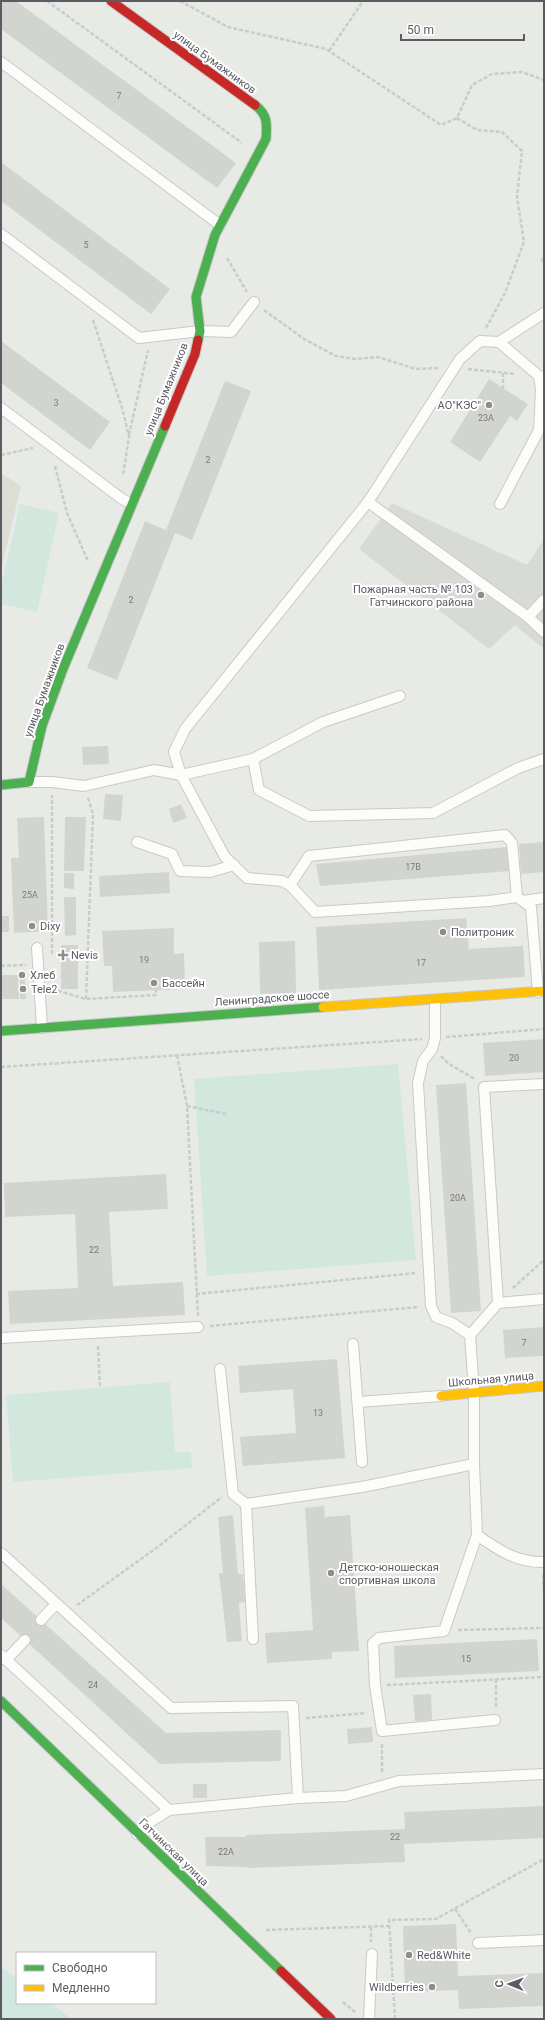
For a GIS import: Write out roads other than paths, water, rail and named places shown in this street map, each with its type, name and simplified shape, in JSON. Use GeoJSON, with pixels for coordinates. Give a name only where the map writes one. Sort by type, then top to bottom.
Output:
{"type":"FeatureCollection","features":[{"type":"Feature","properties":{"kind":"street","name":"улица Бумажников"},"geometry":{"type":"LineString","coordinates":[[29,782],[42,726],[47,712],[195,354],[200,331],[196,297],[215,235],[266,139],[267,123],[263,111],[110,1]]}},
{"type":"Feature","properties":{"kind":"street"},"geometry":{"type":"LineString","coordinates":[[1,785],[29,782]]}},
{"type":"Feature","properties":{"kind":"street","name":"Ленинградское шоссе"},"geometry":{"type":"LineString","coordinates":[[1,1031],[299,1008],[541,992]]}},
{"type":"Feature","properties":{"kind":"street","name":"Школьная улица"},"geometry":{"type":"LineString","coordinates":[[441,1396],[474,1391],[544,1386]]}},
{"type":"Feature","properties":{"kind":"street","name":"Гатчинская улица"},"geometry":{"type":"LineString","coordinates":[[1,1701],[137,1834],[331,2019]]}},
{"type":"Feature","properties":{"kind":"lane"},"geometry":{"type":"LineString","coordinates":[[1,62],[220,225]]}},
{"type":"Feature","properties":{"kind":"lane"},"geometry":{"type":"LineString","coordinates":[[1,234],[139,338],[200,331],[231,332],[254,302]]}},
{"type":"Feature","properties":{"kind":"lane"},"geometry":{"type":"LineString","coordinates":[[544,313],[499,342],[480,342],[460,359],[368,502],[185,729],[174,752],[181,775],[225,857],[247,878],[282,881],[290,885],[315,912],[544,898]]}},
{"type":"Feature","properties":{"kind":"lane"},"geometry":{"type":"LineString","coordinates":[[499,342],[542,377],[539,430],[500,504]]}},
{"type":"Feature","properties":{"kind":"lane"},"geometry":{"type":"LineString","coordinates":[[1,408],[122,499],[132,504]]}},
{"type":"Feature","properties":{"kind":"lane"},"geometry":{"type":"LineString","coordinates":[[368,502],[528,617],[544,632]]}},
{"type":"Feature","properties":{"kind":"lane"},"geometry":{"type":"LineString","coordinates":[[528,617],[544,600]]}},
{"type":"Feature","properties":{"kind":"lane"},"geometry":{"type":"LineString","coordinates":[[29,782],[52,782],[84,786],[154,770],[181,775],[253,759],[323,722],[400,696]]}},
{"type":"Feature","properties":{"kind":"lane"},"geometry":{"type":"LineString","coordinates":[[253,759],[259,790],[309,816],[433,813],[518,768],[544,759]]}},
{"type":"Feature","properties":{"kind":"lane"},"geometry":{"type":"LineString","coordinates":[[290,885],[309,856],[505,835],[512,843],[520,899],[531,907],[541,992]]}},
{"type":"Feature","properties":{"kind":"lane"},"geometry":{"type":"LineString","coordinates":[[137,842],[172,854],[180,871],[210,872],[234,865]]}},
{"type":"Feature","properties":{"kind":"lane"},"geometry":{"type":"LineString","coordinates":[[37,948],[42,1028]]}},
{"type":"Feature","properties":{"kind":"lane"},"geometry":{"type":"LineString","coordinates":[[435,1000],[435,1038],[432,1049],[423,1061],[418,1083],[431,1306],[436,1317],[452,1323],[470,1335]]}},
{"type":"Feature","properties":{"kind":"lane"},"geometry":{"type":"LineString","coordinates":[[495,1720],[382,1731],[375,1685],[373,1643],[379,1638],[444,1631],[477,1535],[474,1464],[474,1391],[470,1335],[498,1302],[484,1087],[544,1084]]}},
{"type":"Feature","properties":{"kind":"lane"},"geometry":{"type":"LineString","coordinates":[[498,1302],[544,1299]]}},
{"type":"Feature","properties":{"kind":"lane"},"geometry":{"type":"LineString","coordinates":[[1,1338],[97,1334],[198,1327]]}},
{"type":"Feature","properties":{"kind":"lane"},"geometry":{"type":"LineString","coordinates":[[353,1344],[362,1462]]}},
{"type":"Feature","properties":{"kind":"lane"},"geometry":{"type":"LineString","coordinates":[[220,1368],[233,1494],[246,1504],[362,1487],[474,1464]]}},
{"type":"Feature","properties":{"kind":"lane"},"geometry":{"type":"LineString","coordinates":[[358,1402],[441,1396]]}},
{"type":"Feature","properties":{"kind":"lane"},"geometry":{"type":"LineString","coordinates":[[246,1504],[253,1639]]}},
{"type":"Feature","properties":{"kind":"lane"},"geometry":{"type":"LineString","coordinates":[[477,1535],[512,1558],[533,1562],[544,1562]]}},
{"type":"Feature","properties":{"kind":"lane"},"geometry":{"type":"LineString","coordinates":[[1,1553],[171,1708],[293,1706],[298,1798]]}},
{"type":"Feature","properties":{"kind":"lane"},"geometry":{"type":"LineString","coordinates":[[41,1620],[56,1604]]}},
{"type":"Feature","properties":{"kind":"lane"},"geometry":{"type":"LineString","coordinates":[[25,1640],[4,1658],[169,1810]]}},
{"type":"Feature","properties":{"kind":"lane"},"geometry":{"type":"LineString","coordinates":[[137,1834],[147,1824],[169,1810],[298,1798],[346,1796],[399,1781],[544,1774]]}},
{"type":"Feature","properties":{"kind":"lane"},"geometry":{"type":"LineString","coordinates":[[478,1943],[544,1940]]}},
{"type":"Feature","properties":{"kind":"lane"},"geometry":{"type":"LineString","coordinates":[[369,2019],[372,1954]]}},
{"type":"Feature","properties":{"kind":"place","name":"АО\"КЭС\""},"geometry":{"type":"Point","coordinates":[489,405]}},
{"type":"Feature","properties":{"kind":"place","name":"Пожарная часть № 103 Гатчинского района"},"geometry":{"type":"Point","coordinates":[481,595]}},
{"type":"Feature","properties":{"kind":"place","name":"Dixy"},"geometry":{"type":"Point","coordinates":[32,926]}},
{"type":"Feature","properties":{"kind":"place","name":"Политроник"},"geometry":{"type":"Point","coordinates":[443,932]}},
{"type":"Feature","properties":{"kind":"place","name":"Nevis"},"geometry":{"type":"Point","coordinates":[63,955]}},
{"type":"Feature","properties":{"kind":"place","name":"Хлеб"},"geometry":{"type":"Point","coordinates":[22,975]}},
{"type":"Feature","properties":{"kind":"place","name":"Бассейн"},"geometry":{"type":"Point","coordinates":[154,983]}},
{"type":"Feature","properties":{"kind":"place","name":"Tele2"},"geometry":{"type":"Point","coordinates":[23,989]}},
{"type":"Feature","properties":{"kind":"place","name":"Детско-юношеская спортивная школа"},"geometry":{"type":"Point","coordinates":[331,1573]}},
{"type":"Feature","properties":{"kind":"place","name":"Red&White"},"geometry":{"type":"Point","coordinates":[409,1955]}},
{"type":"Feature","properties":{"kind":"place","name":"Wildberries"},"geometry":{"type":"Point","coordinates":[432,1987]}}]}
